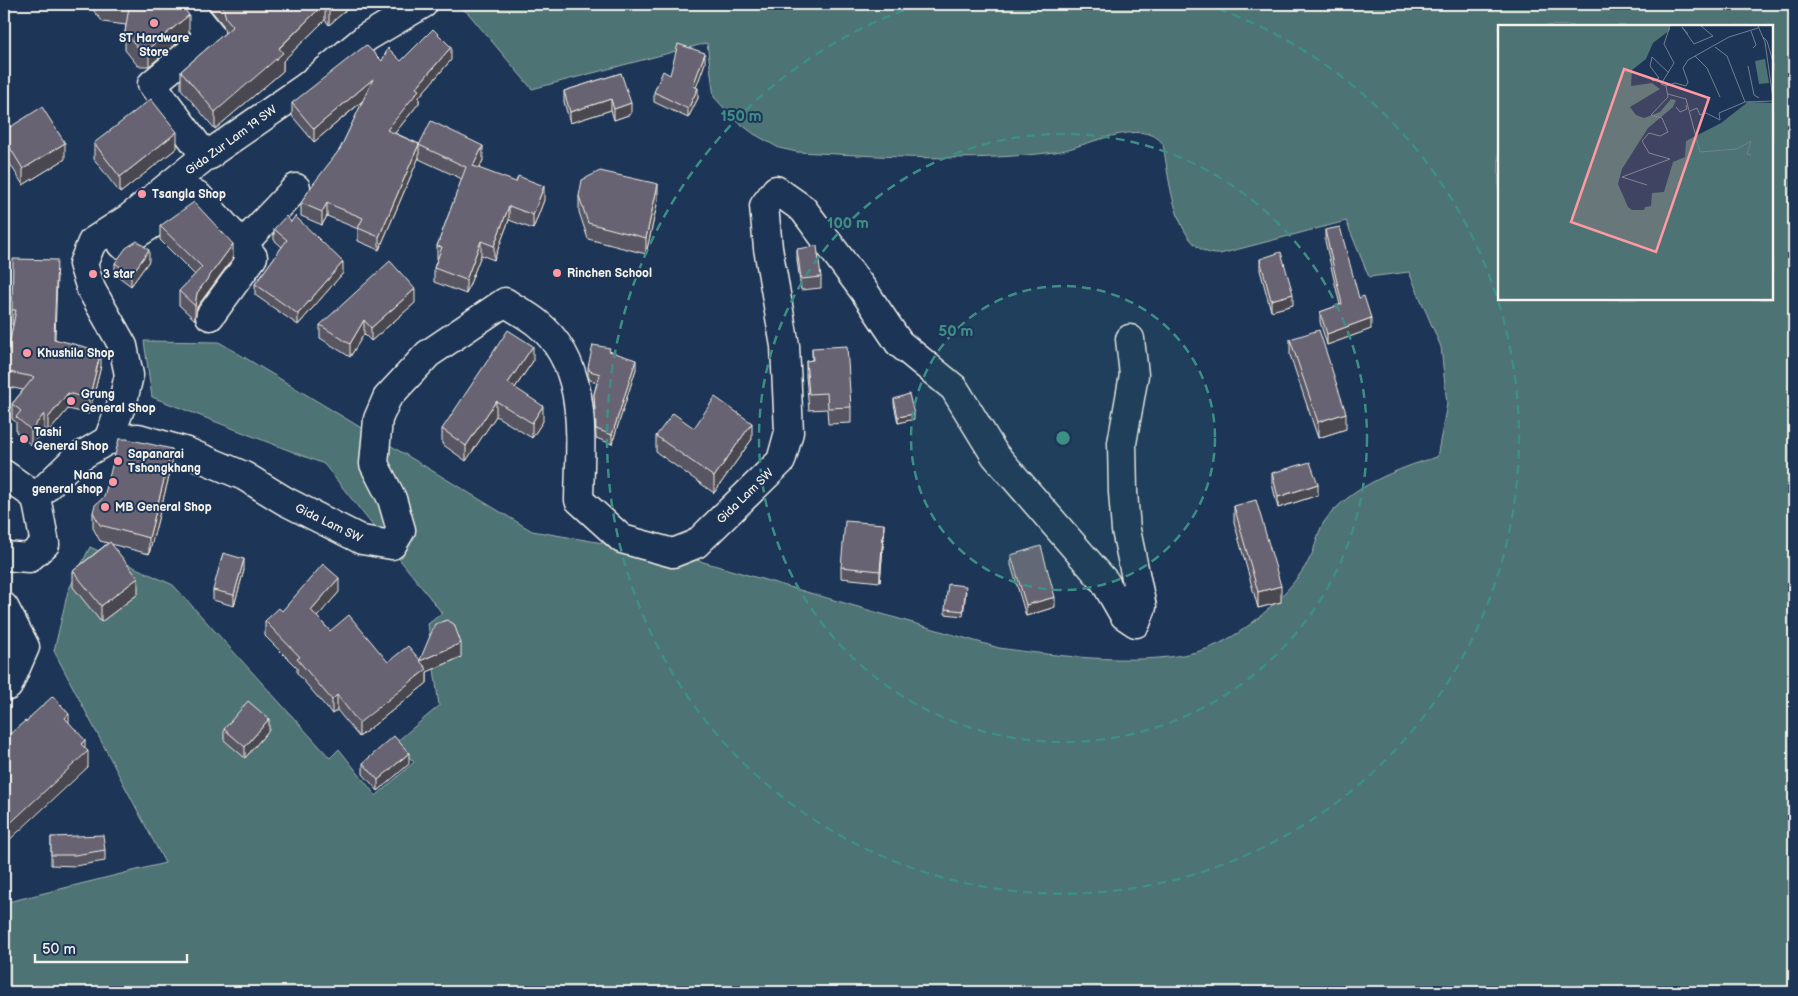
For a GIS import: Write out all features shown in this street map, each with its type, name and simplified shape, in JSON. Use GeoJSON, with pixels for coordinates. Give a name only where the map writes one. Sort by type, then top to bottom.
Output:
{"type":"FeatureCollection","features":[{"type":"Feature","properties":{"kind":"street"},"geometry":{"type":"LineString","coordinates":[[186,4],[211,35],[152,84],[197,145],[210,155]]}},
{"type":"Feature","properties":{"kind":"street","name":"Gida Zur Lam 19 SW"},"geometry":{"type":"LineString","coordinates":[[86,260],[92,242],[129,218],[210,155],[306,87],[368,37],[424,4]]}},
{"type":"Feature","properties":{"kind":"street"},"geometry":{"type":"LineString","coordinates":[[242,245],[296,188]]}},
{"type":"Feature","properties":{"kind":"street","name":"Gida Lam SW"},"geometry":{"type":"LineString","coordinates":[[36,497],[74,460],[108,440],[138,438],[187,452],[244,476],[286,501],[362,540],[392,545],[400,530],[392,499],[374,464],[378,419],[387,398],[428,354],[505,302],[538,323],[561,351],[574,379],[580,422],[579,500],[622,539],[673,553],[696,544],[781,460],[789,432],[785,346],[768,248],[764,206],[776,190],[803,209],[899,343],[954,388],[994,454],[1105,582],[1124,615],[1136,623],[1142,607],[1126,530],[1122,443],[1134,375],[1130,339]]}},
{"type":"Feature","properties":{"kind":"street"},"geometry":{"type":"LineString","coordinates":[[108,440],[129,375],[123,346],[90,289],[83,264],[86,260],[108,252],[197,196],[253,257],[210,316]]}},
{"type":"Feature","properties":{"kind":"street"},"geometry":{"type":"LineString","coordinates":[[4,474],[36,497],[45,544],[29,558],[4,556]]}},
{"type":"Feature","properties":{"kind":"street"},"geometry":{"type":"LineString","coordinates":[[4,607],[25,647],[8,686]]}},
{"type":"Feature","properties":{"kind":"green space"},"geometry":{"type":"Polygon","coordinates":[[[455,4],[1794,4],[1794,992],[4,992],[4,903],[165,863],[54,651],[68,591],[90,547],[173,585],[330,758],[339,749],[376,796],[414,762],[395,743],[439,706],[428,624],[442,613],[324,464],[152,397],[144,341],[219,342],[532,531],[686,557],[999,648],[1075,657],[1132,659],[1184,655],[1206,649],[1232,637],[1257,619],[1289,588],[1309,560],[1324,522],[1346,499],[1390,473],[1437,457],[1447,404],[1441,347],[1409,272],[1369,277],[1346,221],[1220,254],[1205,251],[1193,242],[1184,229],[1172,194],[1163,144],[1154,136],[1142,133],[1127,133],[1055,152],[991,157],[926,158],[797,152],[779,148],[754,134],[733,118],[714,97],[707,43],[532,89],[468,13],[455,4]]]}},
{"type":"Feature","properties":{"kind":"building"},"geometry":{"type":"Polygon","coordinates":[[[102,4],[180,4],[189,15],[149,48],[138,48],[125,32],[129,7],[102,4]]]}},
{"type":"Feature","properties":{"kind":"building"},"geometry":{"type":"Polygon","coordinates":[[[220,4],[324,4],[279,48],[283,53],[215,112],[181,71],[233,26],[226,18],[223,7],[220,4]]]}},
{"type":"Feature","properties":{"kind":"building"},"geometry":{"type":"Polygon","coordinates":[[[326,4],[334,4],[329,8],[326,4]]]}},
{"type":"Feature","properties":{"kind":"building"},"geometry":{"type":"Polygon","coordinates":[[[433,29],[451,47],[416,88],[419,90],[387,130],[419,144],[379,237],[358,228],[363,218],[327,203],[322,212],[301,203],[340,149],[373,79],[314,129],[292,103],[366,45],[382,61],[388,48],[401,61],[433,29]]]}},
{"type":"Feature","properties":{"kind":"building"},"geometry":{"type":"Polygon","coordinates":[[[678,44],[705,53],[693,86],[698,88],[688,109],[654,92],[663,71],[670,75],[678,44]]]}},
{"type":"Feature","properties":{"kind":"building"},"geometry":{"type":"Polygon","coordinates":[[[621,73],[631,103],[614,109],[611,99],[570,112],[564,91],[621,73]]]}},
{"type":"Feature","properties":{"kind":"building"},"geometry":{"type":"Polygon","coordinates":[[[151,99],[177,132],[120,177],[94,143],[151,99]]]}},
{"type":"Feature","properties":{"kind":"building"},"geometry":{"type":"Polygon","coordinates":[[[42,107],[65,143],[23,169],[4,138],[4,131],[42,107]]]}},
{"type":"Feature","properties":{"kind":"building"},"geometry":{"type":"Polygon","coordinates":[[[431,121],[483,146],[473,166],[516,182],[518,176],[544,186],[533,215],[509,206],[494,246],[481,241],[466,280],[434,268],[442,247],[437,246],[466,167],[419,145],[431,121]]]}},
{"type":"Feature","properties":{"kind":"building"},"geometry":{"type":"Polygon","coordinates":[[[600,171],[658,184],[646,238],[588,223],[579,196],[582,180],[600,171]]]}},
{"type":"Feature","properties":{"kind":"building"},"geometry":{"type":"Polygon","coordinates":[[[194,202],[233,244],[197,293],[195,306],[179,291],[202,267],[160,226],[194,202]]]}},
{"type":"Feature","properties":{"kind":"building"},"geometry":{"type":"Polygon","coordinates":[[[286,216],[291,222],[295,216],[343,262],[298,314],[255,284],[287,240],[274,229],[286,216]]]}},
{"type":"Feature","properties":{"kind":"building"},"geometry":{"type":"Polygon","coordinates":[[[1340,227],[1359,298],[1364,296],[1371,318],[1327,334],[1320,312],[1342,304],[1325,230],[1340,227]]]}},
{"type":"Feature","properties":{"kind":"building"},"geometry":{"type":"Polygon","coordinates":[[[137,241],[149,250],[131,275],[115,263],[126,248],[137,241]]]}},
{"type":"Feature","properties":{"kind":"building"},"geometry":{"type":"Polygon","coordinates":[[[817,246],[821,277],[801,279],[797,249],[817,246]]]}},
{"type":"Feature","properties":{"kind":"building"},"geometry":{"type":"Polygon","coordinates":[[[1281,252],[1293,294],[1271,300],[1260,259],[1281,252]]]}},
{"type":"Feature","properties":{"kind":"building"},"geometry":{"type":"Polygon","coordinates":[[[13,259],[57,260],[54,339],[101,351],[89,399],[68,393],[48,418],[44,414],[31,430],[16,417],[21,411],[12,404],[34,377],[4,371],[16,310],[12,310],[13,259]]]}},
{"type":"Feature","properties":{"kind":"building"},"geometry":{"type":"Polygon","coordinates":[[[390,261],[415,289],[371,328],[364,320],[350,344],[320,325],[390,261]]]}},
{"type":"Feature","properties":{"kind":"building"},"geometry":{"type":"Polygon","coordinates":[[[508,330],[533,346],[508,383],[543,406],[532,423],[496,401],[466,446],[442,429],[508,330]]]}},
{"type":"Feature","properties":{"kind":"building"},"geometry":{"type":"Polygon","coordinates":[[[1319,330],[1346,413],[1318,422],[1290,339],[1319,330]]]}},
{"type":"Feature","properties":{"kind":"building"},"geometry":{"type":"Polygon","coordinates":[[[593,345],[610,348],[609,351],[636,360],[612,435],[596,429],[594,394],[600,374],[590,371],[588,367],[593,345]]]}},
{"type":"Feature","properties":{"kind":"building"},"geometry":{"type":"Polygon","coordinates":[[[847,346],[851,407],[828,408],[827,393],[809,394],[806,361],[813,360],[812,348],[847,346]]]}},
{"type":"Feature","properties":{"kind":"building"},"geometry":{"type":"Polygon","coordinates":[[[909,394],[914,414],[898,417],[894,399],[909,394]]]}},
{"type":"Feature","properties":{"kind":"building"},"geometry":{"type":"Polygon","coordinates":[[[715,397],[752,423],[714,477],[656,436],[673,413],[694,428],[715,397]]]}},
{"type":"Feature","properties":{"kind":"building"},"geometry":{"type":"Polygon","coordinates":[[[119,439],[172,449],[149,538],[100,525],[93,512],[95,505],[104,497],[119,439]]]}},
{"type":"Feature","properties":{"kind":"building"},"geometry":{"type":"Polygon","coordinates":[[[1310,462],[1318,484],[1278,497],[1272,473],[1310,462]]]}},
{"type":"Feature","properties":{"kind":"building"},"geometry":{"type":"Polygon","coordinates":[[[1256,500],[1281,586],[1258,592],[1234,506],[1256,500]]]}},
{"type":"Feature","properties":{"kind":"building"},"geometry":{"type":"Polygon","coordinates":[[[845,521],[884,524],[880,571],[841,567],[845,521]]]}},
{"type":"Feature","properties":{"kind":"building"},"geometry":{"type":"Polygon","coordinates":[[[110,542],[138,578],[101,606],[73,571],[110,542]]]}},
{"type":"Feature","properties":{"kind":"building"},"geometry":{"type":"Polygon","coordinates":[[[1041,546],[1055,597],[1026,605],[1011,555],[1041,546]]]}},
{"type":"Feature","properties":{"kind":"building"},"geometry":{"type":"Polygon","coordinates":[[[223,553],[244,559],[234,595],[213,590],[223,553]]]}},
{"type":"Feature","properties":{"kind":"building"},"geometry":{"type":"Polygon","coordinates":[[[323,564],[339,578],[311,610],[330,631],[349,615],[388,662],[408,646],[420,660],[435,624],[447,620],[454,624],[461,643],[420,661],[427,669],[359,723],[337,695],[332,700],[297,659],[300,657],[265,621],[279,608],[282,611],[323,564]]]}},
{"type":"Feature","properties":{"kind":"building"},"geometry":{"type":"Polygon","coordinates":[[[948,584],[966,586],[963,611],[945,609],[948,584]]]}},
{"type":"Feature","properties":{"kind":"building"},"geometry":{"type":"Polygon","coordinates":[[[53,696],[69,714],[65,718],[85,740],[81,744],[88,751],[4,829],[4,739],[25,721],[27,722],[53,696]]]}},
{"type":"Feature","properties":{"kind":"building"},"geometry":{"type":"Polygon","coordinates":[[[248,701],[269,719],[245,747],[224,729],[248,701]]]}},
{"type":"Feature","properties":{"kind":"building"},"geometry":{"type":"Polygon","coordinates":[[[394,736],[409,753],[378,780],[363,763],[394,736]]]}},
{"type":"Feature","properties":{"kind":"building"},"geometry":{"type":"Polygon","coordinates":[[[103,835],[105,850],[75,855],[51,855],[51,837],[103,835]]]}},
{"type":"Feature","properties":{"kind":"place","name":"ST Hardware Store"},"geometry":{"type":"Point","coordinates":[154,23]}},
{"type":"Feature","properties":{"kind":"place","name":"Tsangla Shop"},"geometry":{"type":"Point","coordinates":[142,194]}},
{"type":"Feature","properties":{"kind":"place","name":"Rinchen School"},"geometry":{"type":"Point","coordinates":[557,273]}},
{"type":"Feature","properties":{"kind":"place","name":"3 star"},"geometry":{"type":"Point","coordinates":[93,274]}},
{"type":"Feature","properties":{"kind":"place","name":"Khushila Shop"},"geometry":{"type":"Point","coordinates":[27,353]}},
{"type":"Feature","properties":{"kind":"place","name":"Grung General Shop"},"geometry":{"type":"Point","coordinates":[71,401]}},
{"type":"Feature","properties":{"kind":"place","name":"Tashi General Shop"},"geometry":{"type":"Point","coordinates":[24,439]}},
{"type":"Feature","properties":{"kind":"place","name":"Sapanarai Tshongkhang"},"geometry":{"type":"Point","coordinates":[118,461]}},
{"type":"Feature","properties":{"kind":"place","name":"Nana general shop"},"geometry":{"type":"Point","coordinates":[113,482]}},
{"type":"Feature","properties":{"kind":"place","name":"MB General Shop"},"geometry":{"type":"Point","coordinates":[105,507]}}]}
